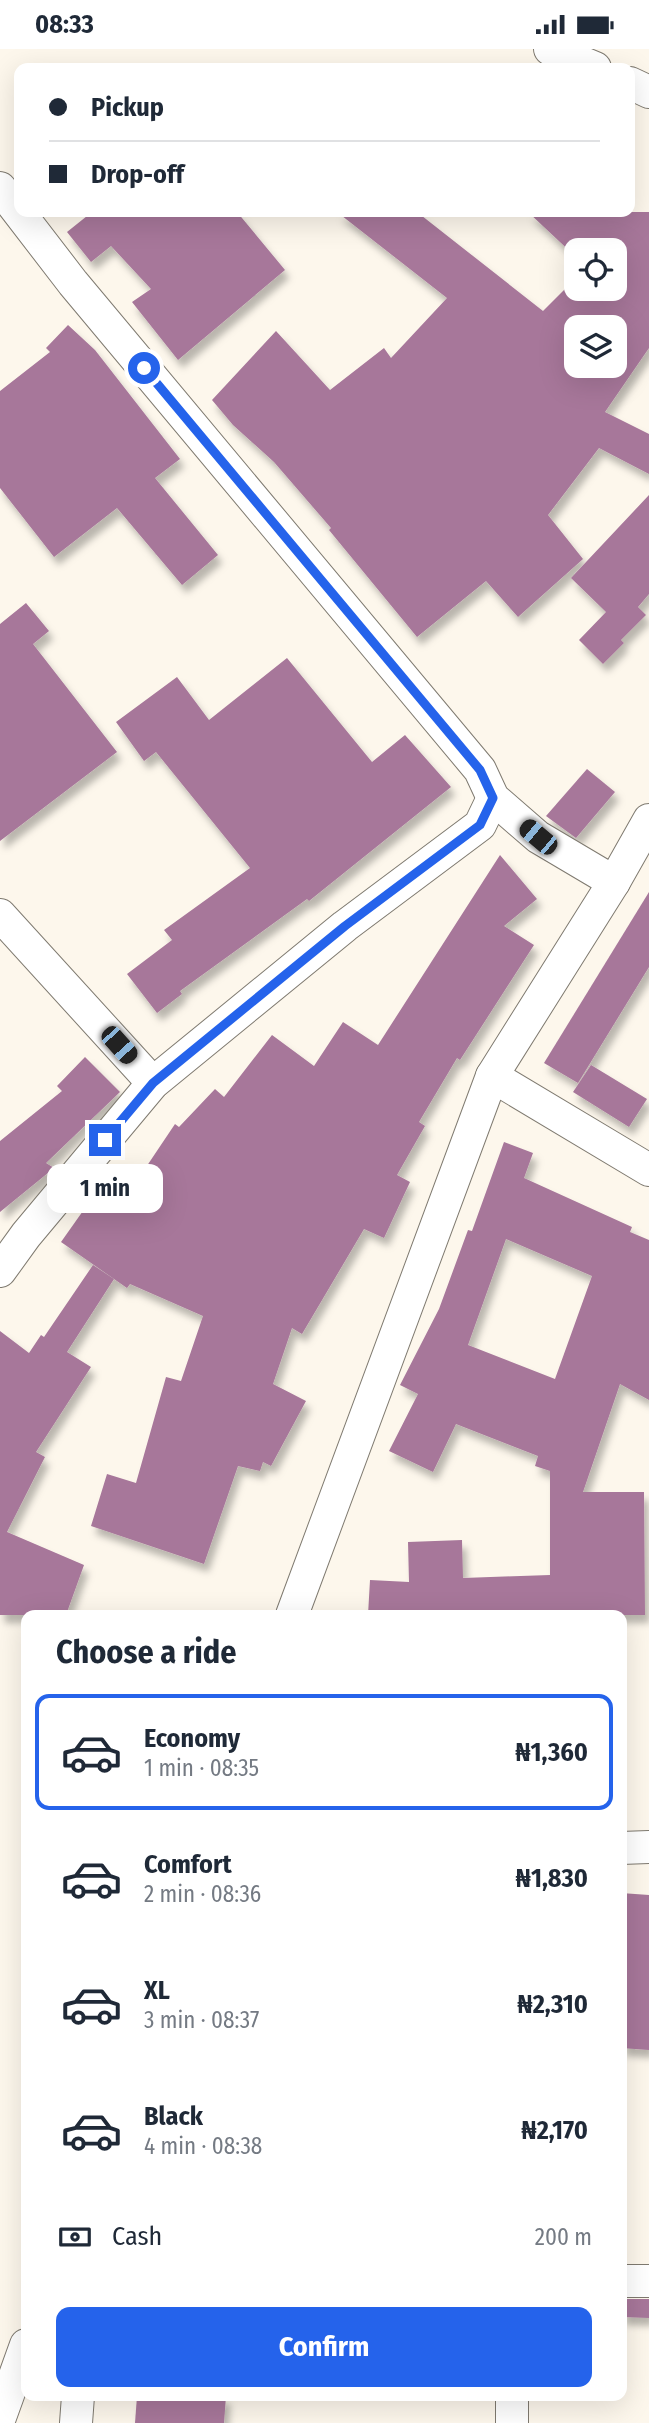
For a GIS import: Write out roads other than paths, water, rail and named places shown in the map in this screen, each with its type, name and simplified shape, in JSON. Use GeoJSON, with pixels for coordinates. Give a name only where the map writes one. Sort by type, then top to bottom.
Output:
{"type":"FeatureCollection","features":[{"type":"Feature","properties":{"kind":"street"},"geometry":{"type":"LineString","coordinates":[[550,49],[583,63]]}},
{"type":"Feature","properties":{"kind":"street"},"geometry":{"type":"LineString","coordinates":[[0,188],[14,206]]}},
{"type":"Feature","properties":{"kind":"street"},"geometry":{"type":"LineString","coordinates":[[22,217],[73,283],[480,770],[493,798],[538,837],[614,882]]}},
{"type":"Feature","properties":{"kind":"street"},"geometry":{"type":"LineString","coordinates":[[0,1271],[26,1235],[153,1083],[345,926],[480,825],[493,798]]}},
{"type":"Feature","properties":{"kind":"street"},"geometry":{"type":"LineString","coordinates":[[294,1610],[492,1076],[614,882],[649,820]]}},
{"type":"Feature","properties":{"kind":"street"},"geometry":{"type":"LineString","coordinates":[[0,915],[153,1083]]}},
{"type":"Feature","properties":{"kind":"street"},"geometry":{"type":"LineString","coordinates":[[492,1076],[649,1170]]}},
{"type":"Feature","properties":{"kind":"street"},"geometry":{"type":"LineString","coordinates":[[627,1847],[649,1847]]}},
{"type":"Feature","properties":{"kind":"street"},"geometry":{"type":"LineString","coordinates":[[627,2281],[649,2281]]}},
{"type":"Feature","properties":{"kind":"street"},"geometry":{"type":"LineString","coordinates":[[0,2417],[21,2359]]}},
{"type":"Feature","properties":{"kind":"street"},"geometry":{"type":"LineString","coordinates":[[76,2423],[78,2401]]}},
{"type":"Feature","properties":{"kind":"street"},"geometry":{"type":"LineString","coordinates":[[512,2401],[512,2423]]}}]}
